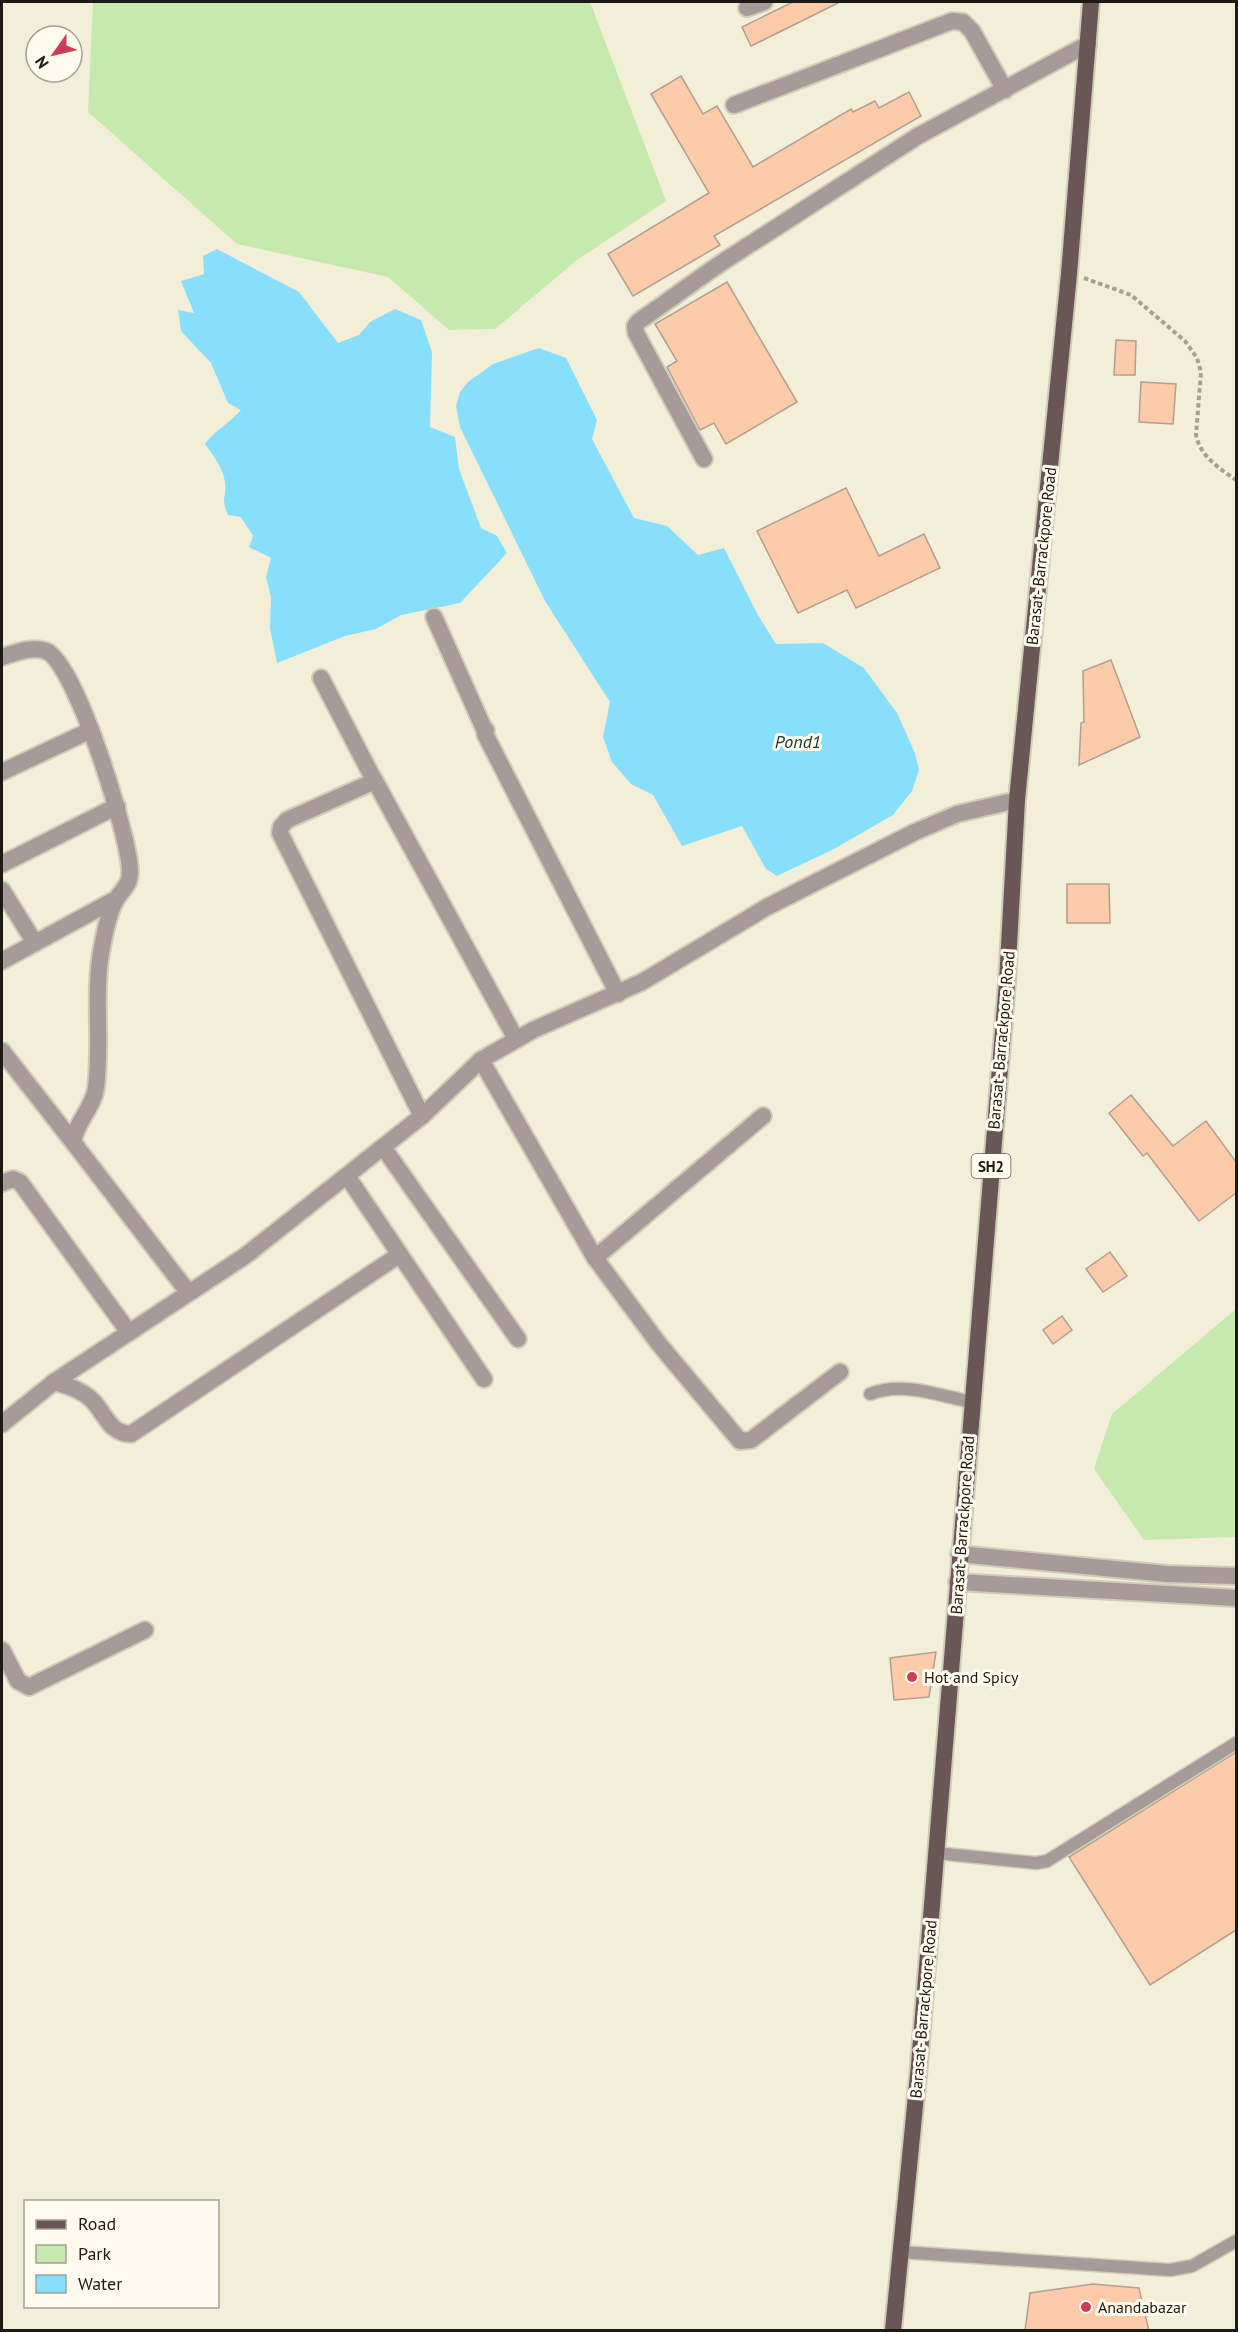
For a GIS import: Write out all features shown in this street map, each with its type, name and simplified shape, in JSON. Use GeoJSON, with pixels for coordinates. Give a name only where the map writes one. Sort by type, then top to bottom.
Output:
{"type":"FeatureCollection","features":[{"type":"Feature","properties":{"kind":"main road","name":"Barasat- Barrackpore Road"},"geometry":{"type":"LineString","coordinates":[[893,2331],[919,2065],[971,1402],[1007,982],[1017,800],[1069,274],[1091,2]]}},
{"type":"Feature","properties":{"kind":"street"},"geometry":{"type":"LineString","coordinates":[[747,8],[764,2]]}},
{"type":"Feature","properties":{"kind":"street"},"geometry":{"type":"LineString","coordinates":[[734,105],[952,21],[963,22],[972,31],[1005,90]]}},
{"type":"Feature","properties":{"kind":"street"},"geometry":{"type":"LineString","coordinates":[[704,459],[636,333],[636,324],[718,265],[918,136],[1088,44]]}},
{"type":"Feature","properties":{"kind":"street"},"geometry":{"type":"LineString","coordinates":[[434,617],[485,731],[542,849],[618,994]]}},
{"type":"Feature","properties":{"kind":"street"},"geometry":{"type":"LineString","coordinates":[[2,657],[28,649],[45,651],[55,657],[64,668],[91,730],[117,806],[130,873],[128,884],[116,899],[110,914],[100,967],[95,1092],[75,1130],[73,1142]]}},
{"type":"Feature","properties":{"kind":"street"},"geometry":{"type":"LineString","coordinates":[[321,678],[374,780],[516,1039]]}},
{"type":"Feature","properties":{"kind":"street"},"geometry":{"type":"LineString","coordinates":[[2,772],[91,730]]}},
{"type":"Feature","properties":{"kind":"street"},"geometry":{"type":"LineString","coordinates":[[374,780],[287,820],[281,827],[280,833],[422,1116]]}},
{"type":"Feature","properties":{"kind":"street"},"geometry":{"type":"LineString","coordinates":[[2,1424],[54,1382],[128,1331],[245,1256],[422,1116],[481,1060],[516,1039],[618,994],[767,907],[923,829],[957,814],[1017,800]]}},
{"type":"Feature","properties":{"kind":"street"},"geometry":{"type":"LineString","coordinates":[[2,864],[117,806]]}},
{"type":"Feature","properties":{"kind":"street"},"geometry":{"type":"LineString","coordinates":[[2,890],[35,943]]}},
{"type":"Feature","properties":{"kind":"street"},"geometry":{"type":"LineString","coordinates":[[2,961],[116,899]]}},
{"type":"Feature","properties":{"kind":"street"},"geometry":{"type":"LineString","coordinates":[[2,1051],[188,1292]]}},
{"type":"Feature","properties":{"kind":"street"},"geometry":{"type":"LineString","coordinates":[[481,1060],[595,1258],[659,1344],[740,1441],[751,1440],[840,1372]]}},
{"type":"Feature","properties":{"kind":"street"},"geometry":{"type":"LineString","coordinates":[[595,1258],[763,1116]]}},
{"type":"Feature","properties":{"kind":"street"},"geometry":{"type":"LineString","coordinates":[[383,1147],[518,1339]]}},
{"type":"Feature","properties":{"kind":"street"},"geometry":{"type":"LineString","coordinates":[[347,1176],[484,1379]]}},
{"type":"Feature","properties":{"kind":"street"},"geometry":{"type":"LineString","coordinates":[[2,1183],[13,1179],[20,1182],[128,1331]]}},
{"type":"Feature","properties":{"kind":"street"},"geometry":{"type":"LineString","coordinates":[[54,1382],[77,1389],[93,1400],[114,1430],[122,1434],[131,1434],[399,1255]]}},
{"type":"Feature","properties":{"kind":"street"},"geometry":{"type":"LineString","coordinates":[[959,1554],[1167,1574],[1236,1576]]}},
{"type":"Feature","properties":{"kind":"street"},"geometry":{"type":"LineString","coordinates":[[957,1582],[1236,1598]]}},
{"type":"Feature","properties":{"kind":"street"},"geometry":{"type":"LineString","coordinates":[[2,1650],[18,1681],[29,1688],[145,1630]]}},
{"type":"Feature","properties":{"kind":"lane"},"geometry":{"type":"LineString","coordinates":[[870,1394],[900,1387],[971,1402]]}},
{"type":"Feature","properties":{"kind":"lane"},"geometry":{"type":"LineString","coordinates":[[936,1853],[1036,1863],[1047,1861],[1236,1743]]}},
{"type":"Feature","properties":{"kind":"lane"},"geometry":{"type":"LineString","coordinates":[[900,2252],[1170,2270],[1192,2266],[1236,2241]]}},
{"type":"Feature","properties":{"kind":"path"},"geometry":{"type":"LineString","coordinates":[[1069,274],[1131,295],[1185,341],[1197,358],[1201,372],[1196,435],[1198,445],[1206,455],[1236,480]]}},
{"type":"Feature","properties":{"kind":"green space"},"geometry":{"type":"Polygon","coordinates":[[[93,2],[590,2],[666,201],[577,260],[495,329],[449,330],[388,277],[237,244],[88,112],[93,2]]]}},
{"type":"Feature","properties":{"kind":"green space"},"geometry":{"type":"Polygon","coordinates":[[[1236,1309],[1236,1537],[1144,1540],[1094,1469],[1112,1414],[1236,1309]]]}},
{"type":"Feature","properties":{"kind":"water"},"geometry":{"type":"Polygon","coordinates":[[[217,249],[299,292],[338,343],[359,335],[370,322],[395,309],[421,320],[432,352],[430,427],[455,437],[459,469],[481,528],[497,536],[507,553],[460,603],[401,615],[376,629],[345,636],[277,663],[270,628],[271,597],[266,577],[271,558],[249,547],[253,536],[241,517],[228,515],[224,504],[224,477],[205,444],[241,410],[228,403],[211,363],[181,331],[178,310],[194,313],[181,281],[204,274],[203,256],[217,249]]]}},
{"type":"Feature","properties":{"kind":"water","name":"Pond1"},"geometry":{"type":"Polygon","coordinates":[[[539,348],[566,358],[597,420],[592,439],[634,518],[667,526],[698,555],[724,548],[758,615],[776,644],[823,643],[864,668],[897,713],[915,753],[919,770],[912,791],[893,815],[834,849],[777,876],[766,869],[742,826],[682,846],[653,795],[631,784],[612,762],[603,737],[610,702],[545,601],[460,427],[456,406],[460,392],[468,382],[493,364],[539,348]]]}},
{"type":"Feature","properties":{"kind":"building"},"geometry":{"type":"Polygon","coordinates":[[[793,2],[840,2],[751,46],[742,27],[793,2]]]}},
{"type":"Feature","properties":{"kind":"building"},"geometry":{"type":"Polygon","coordinates":[[[681,76],[703,114],[717,106],[753,167],[851,109],[853,112],[875,101],[879,108],[909,92],[921,116],[714,236],[720,245],[633,296],[608,254],[709,193],[651,94],[681,76]]]}},
{"type":"Feature","properties":{"kind":"building"},"geometry":{"type":"Polygon","coordinates":[[[727,282],[797,402],[726,444],[714,423],[700,430],[667,367],[677,361],[655,324],[727,282]]]}},
{"type":"Feature","properties":{"kind":"building"},"geometry":{"type":"Polygon","coordinates":[[[1116,340],[1136,341],[1135,375],[1114,375],[1116,340]]]}},
{"type":"Feature","properties":{"kind":"building"},"geometry":{"type":"Polygon","coordinates":[[[1141,382],[1176,384],[1173,424],[1139,422],[1141,382]]]}},
{"type":"Feature","properties":{"kind":"building"},"geometry":{"type":"Polygon","coordinates":[[[846,488],[879,556],[924,534],[940,568],[856,608],[847,590],[798,613],[757,531],[846,488]]]}},
{"type":"Feature","properties":{"kind":"building"},"geometry":{"type":"Polygon","coordinates":[[[1111,660],[1140,737],[1079,765],[1081,723],[1084,722],[1083,671],[1111,660]]]}},
{"type":"Feature","properties":{"kind":"building"},"geometry":{"type":"Polygon","coordinates":[[[1067,884],[1109,884],[1110,923],[1067,923],[1067,884]]]}},
{"type":"Feature","properties":{"kind":"building"},"geometry":{"type":"Polygon","coordinates":[[[1131,1095],[1173,1146],[1206,1121],[1236,1162],[1236,1193],[1199,1221],[1147,1153],[1143,1156],[1109,1113],[1131,1095]]]}},
{"type":"Feature","properties":{"kind":"building"},"geometry":{"type":"Polygon","coordinates":[[[1110,1252],[1127,1276],[1103,1292],[1086,1269],[1110,1252]]]}},
{"type":"Feature","properties":{"kind":"building"},"geometry":{"type":"Polygon","coordinates":[[[1062,1316],[1072,1330],[1053,1344],[1043,1330],[1062,1316]]]}},
{"type":"Feature","properties":{"kind":"building","name":"Hot and Spicy"},"geometry":{"type":"Polygon","coordinates":[[[936,1652],[929,1697],[894,1700],[890,1658],[936,1652]]]}},
{"type":"Feature","properties":{"kind":"building"},"geometry":{"type":"Polygon","coordinates":[[[1236,1752],[1236,1930],[1150,1985],[1069,1857],[1236,1752]]]}},
{"type":"Feature","properties":{"kind":"building","name":"Anandabazar"},"geometry":{"type":"Polygon","coordinates":[[[1093,2284],[1139,2288],[1149,2331],[1025,2331],[1030,2293],[1093,2284]]]}},
{"type":"Feature","properties":{"kind":"place","name":"Hot and Spicy"},"geometry":{"type":"Point","coordinates":[912,1677]}},
{"type":"Feature","properties":{"kind":"place","name":"Anandabazar"},"geometry":{"type":"Point","coordinates":[1086,2307]}}]}
